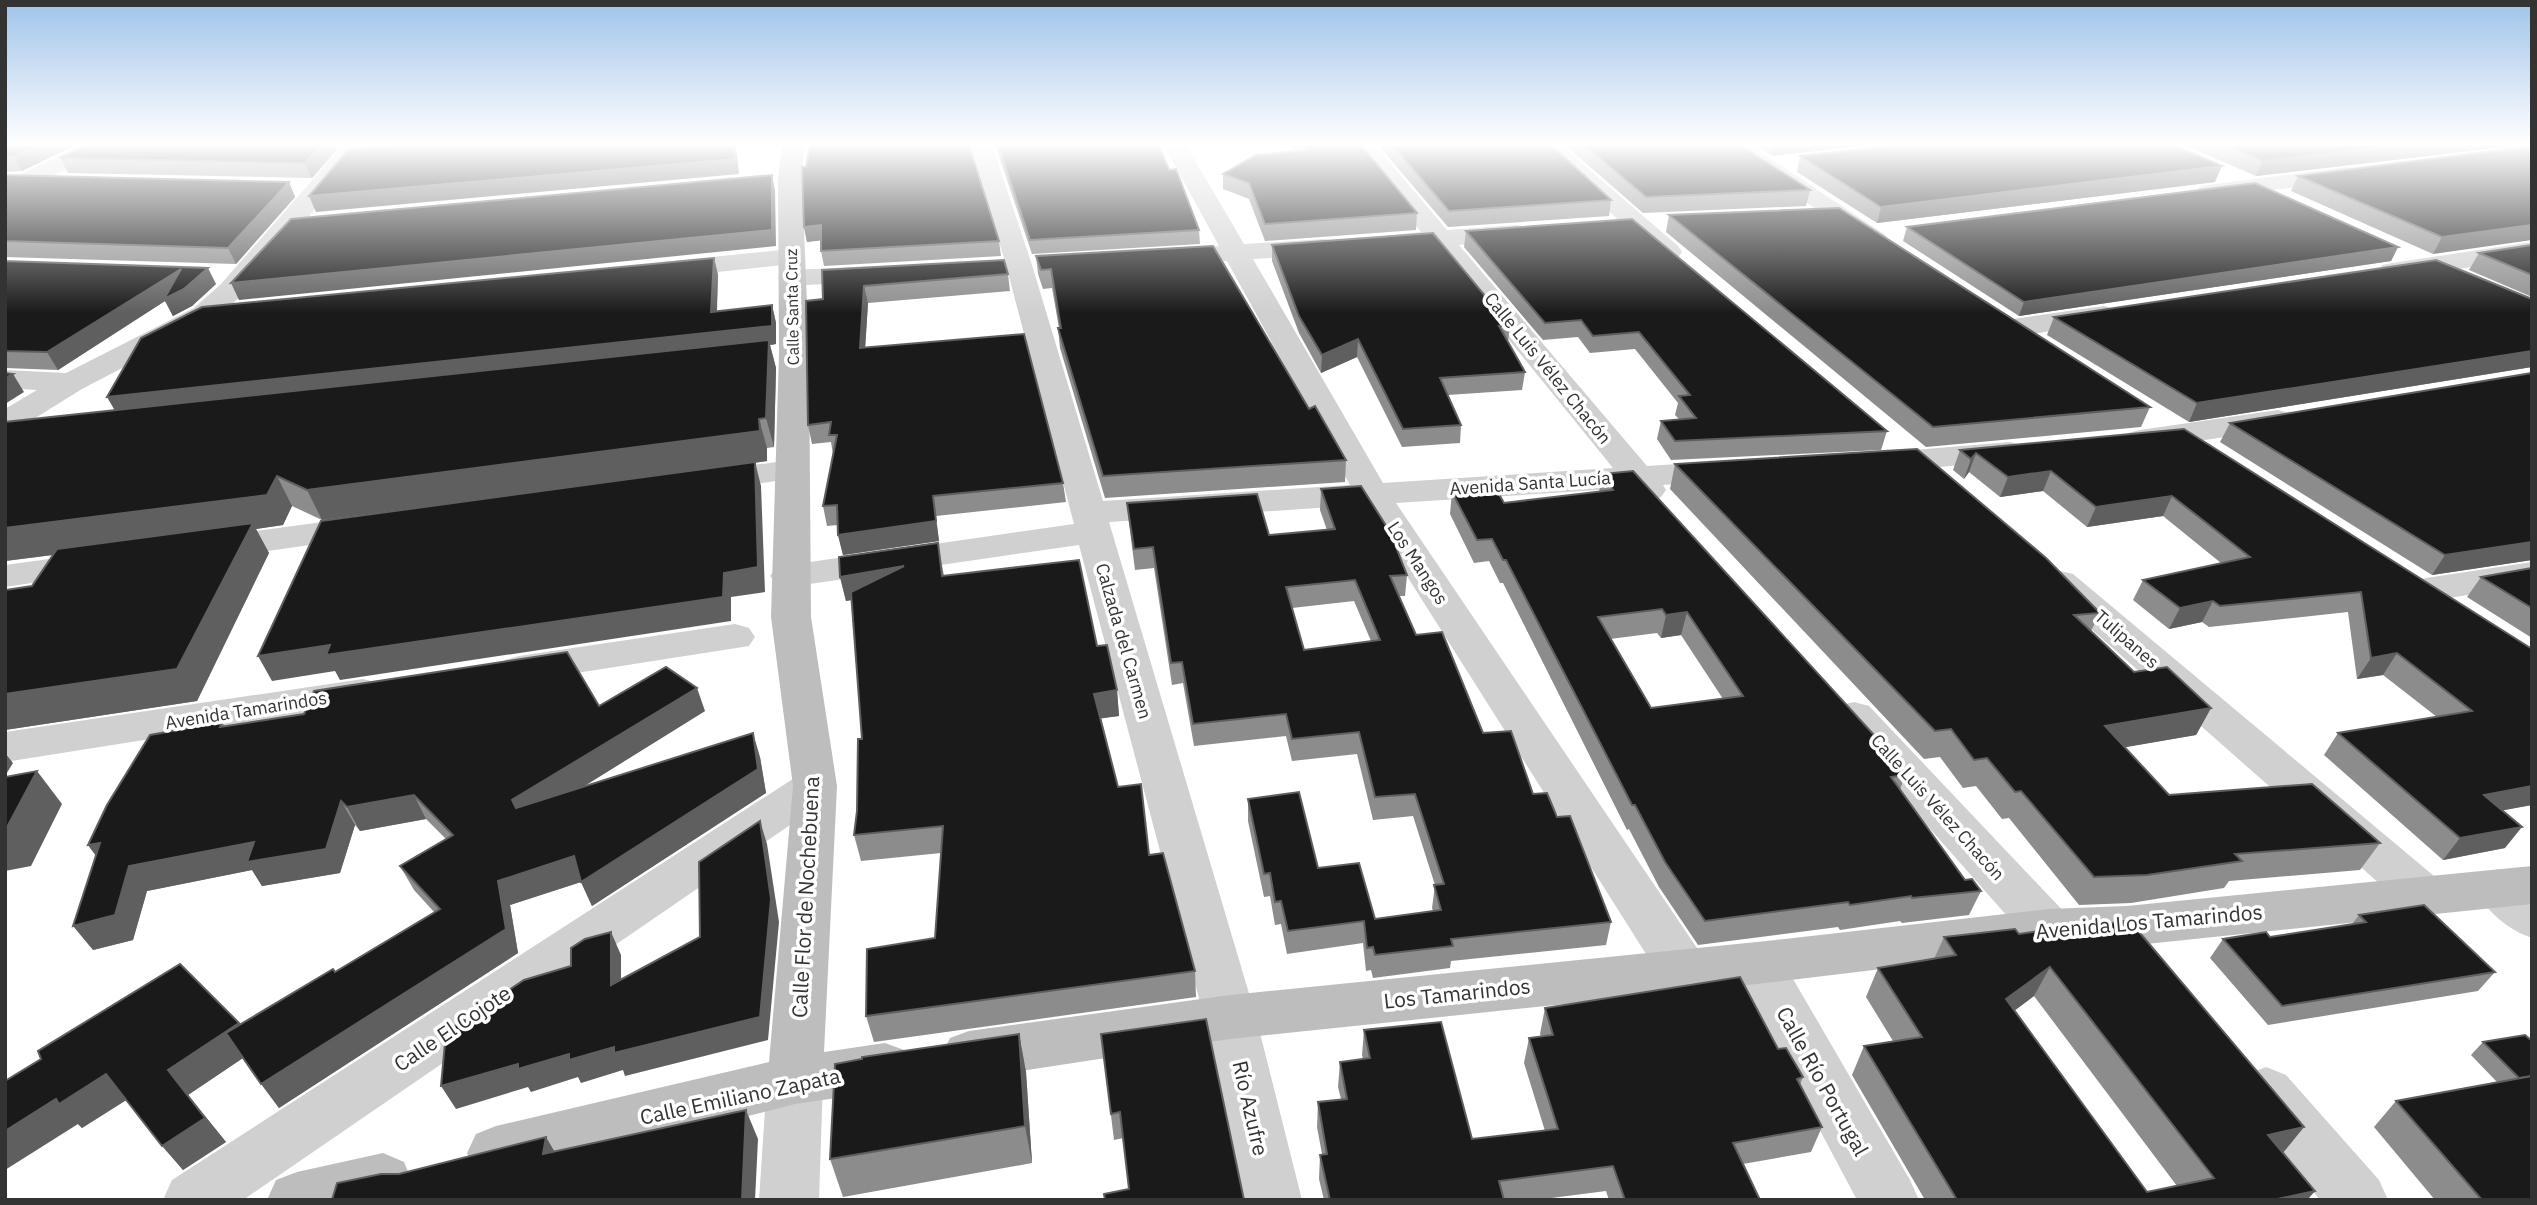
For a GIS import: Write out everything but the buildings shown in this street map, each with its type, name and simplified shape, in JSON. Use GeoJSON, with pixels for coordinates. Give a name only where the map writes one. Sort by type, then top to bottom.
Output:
{"type":"FeatureCollection","features":[{"type":"Feature","properties":{"kind":"street"},"geometry":{"type":"LineString","coordinates":[[204,314],[231,274],[289,225],[308,201]]}},
{"type":"Feature","properties":{"kind":"street","name":"Calle Santa Cruz"},"geometry":{"type":"LineString","coordinates":[[779,201],[791,268],[780,355],[792,470]]}},
{"type":"Feature","properties":{"kind":"street","name":"Calzada del Carmen"},"geometry":{"type":"LineString","coordinates":[[999,201],[1230,1017]]}},
{"type":"Feature","properties":{"kind":"street","name":"Los Mangos"},"geometry":{"type":"LineString","coordinates":[[1207,201],[1372,494],[1683,969]]}},
{"type":"Feature","properties":{"kind":"street","name":"Calle Luis Vélez Chacón"},"geometry":{"type":"LineString","coordinates":[[1411,201],[1635,475],[1673,517]]}},
{"type":"Feature","properties":{"kind":"street"},"geometry":{"type":"LineString","coordinates":[[1601,201],[1623,225],[1699,277]]}},
{"type":"Feature","properties":{"kind":"street"},"geometry":{"type":"LineString","coordinates":[[1821,201],[1890,241]]}},
{"type":"Feature","properties":{"kind":"street"},"geometry":{"type":"LineString","coordinates":[[2288,201],[2292,203]]}},
{"type":"Feature","properties":{"kind":"street"},"geometry":{"type":"LineString","coordinates":[[1800,216],[1841,214]]}},
{"type":"Feature","properties":{"kind":"street"},"geometry":{"type":"LineString","coordinates":[[289,225],[317,222]]}},
{"type":"Feature","properties":{"kind":"street"},"geometry":{"type":"LineString","coordinates":[[1623,225],[1677,222]]}},
{"type":"Feature","properties":{"kind":"street"},"geometry":{"type":"LineString","coordinates":[[1141,258],[1539,231]]}},
{"type":"Feature","properties":{"kind":"street"},"geometry":{"type":"LineString","coordinates":[[2388,246],[2468,282]]}},
{"type":"Feature","properties":{"kind":"street"},"geometry":{"type":"LineString","coordinates":[[2363,276],[2532,250]]}},
{"type":"Feature","properties":{"kind":"street"},"geometry":{"type":"LineString","coordinates":[[641,272],[791,268],[899,272]]}},
{"type":"Feature","properties":{"kind":"street"},"geometry":{"type":"LineString","coordinates":[[5,423],[71,382],[204,314],[245,310]]}},
{"type":"Feature","properties":{"kind":"street"},"geometry":{"type":"LineString","coordinates":[[2047,350],[2002,321],[2134,310]]}},
{"type":"Feature","properties":{"kind":"street"},"geometry":{"type":"LineString","coordinates":[[5,379],[71,382]]}},
{"type":"Feature","properties":{"kind":"street"},"geometry":{"type":"LineString","coordinates":[[2137,407],[2217,458]]}},
{"type":"Feature","properties":{"kind":"street"},"geometry":{"type":"LineString","coordinates":[[2113,442],[2182,436],[2303,416]]}},
{"type":"Feature","properties":{"kind":"street"},"geometry":{"type":"LineString","coordinates":[[1876,426],[1950,488]]}},
{"type":"Feature","properties":{"kind":"street"},"geometry":{"type":"LineString","coordinates":[[1851,464],[1918,461],[2043,449]]}},
{"type":"Feature","properties":{"kind":"street","name":"Avenida Santa Lucía"},"geometry":{"type":"LineString","coordinates":[[789,576],[1091,523],[1372,494],[1756,469]]}},
{"type":"Feature","properties":{"kind":"street"},"geometry":{"type":"LineString","coordinates":[[682,485],[792,470]]}},
{"type":"Feature","properties":{"kind":"street","name":"Calle Flor de Nochebuena"},"geometry":{"type":"LineString","coordinates":[[789,1200],[815,786],[791,617],[789,576],[792,470]]}},
{"type":"Feature","properties":{"kind":"street"},"geometry":{"type":"LineString","coordinates":[[185,552],[405,522]]}},
{"type":"Feature","properties":{"kind":"street"},"geometry":{"type":"LineString","coordinates":[[5,576],[130,559]]}},
{"type":"Feature","properties":{"kind":"street","name":"Tulipanes"},"geometry":{"type":"LineString","coordinates":[[2034,560],[2423,894]]}},
{"type":"Feature","properties":{"kind":"street"},"geometry":{"type":"LineString","coordinates":[[2469,617],[2415,582],[2532,573]]}},
{"type":"Feature","properties":{"kind":"street"},"geometry":{"type":"LineString","coordinates":[[487,674],[735,637]]}},
{"type":"Feature","properties":{"kind":"street","name":"Avenida Tamarindos"},"geometry":{"type":"LineString","coordinates":[[5,747],[405,687]]}},
{"type":"Feature","properties":{"kind":"street","name":"Calle Luis Vélez Chacón"},"geometry":{"type":"LineString","coordinates":[[1833,692],[2049,929]]}},
{"type":"Feature","properties":{"kind":"street","name":"Calle El Cojote"},"geometry":{"type":"LineString","coordinates":[[193,1200],[815,786]]}},
{"type":"Feature","properties":{"kind":"street","name":"Avenida Los Tamarindos"},"geometry":{"type":"LineString","coordinates":[[1683,969],[2049,929],[2127,926],[2423,894],[2520,897]]}},
{"type":"Feature","properties":{"kind":"street"},"geometry":{"type":"LineString","coordinates":[[2127,926],[2162,968]]}},
{"type":"Feature","properties":{"kind":"street","name":"Calle Río Portugal"},"geometry":{"type":"LineString","coordinates":[[1757,963],[1889,1200]]}},
{"type":"Feature","properties":{"kind":"street","name":"Los Tamarindos"},"geometry":{"type":"LineString","coordinates":[[1230,1017],[1683,969]]}},
{"type":"Feature","properties":{"kind":"street","name":"Calle Emiliano Zapata"},"geometry":{"type":"LineString","coordinates":[[319,1198],[795,1080],[1230,1017]]}},
{"type":"Feature","properties":{"kind":"street","name":"Río Azufre"},"geometry":{"type":"LineString","coordinates":[[1230,1017],[1272,1200]]}},
{"type":"Feature","properties":{"kind":"street"},"geometry":{"type":"LineString","coordinates":[[2233,1052],[2358,1200]]}}]}
